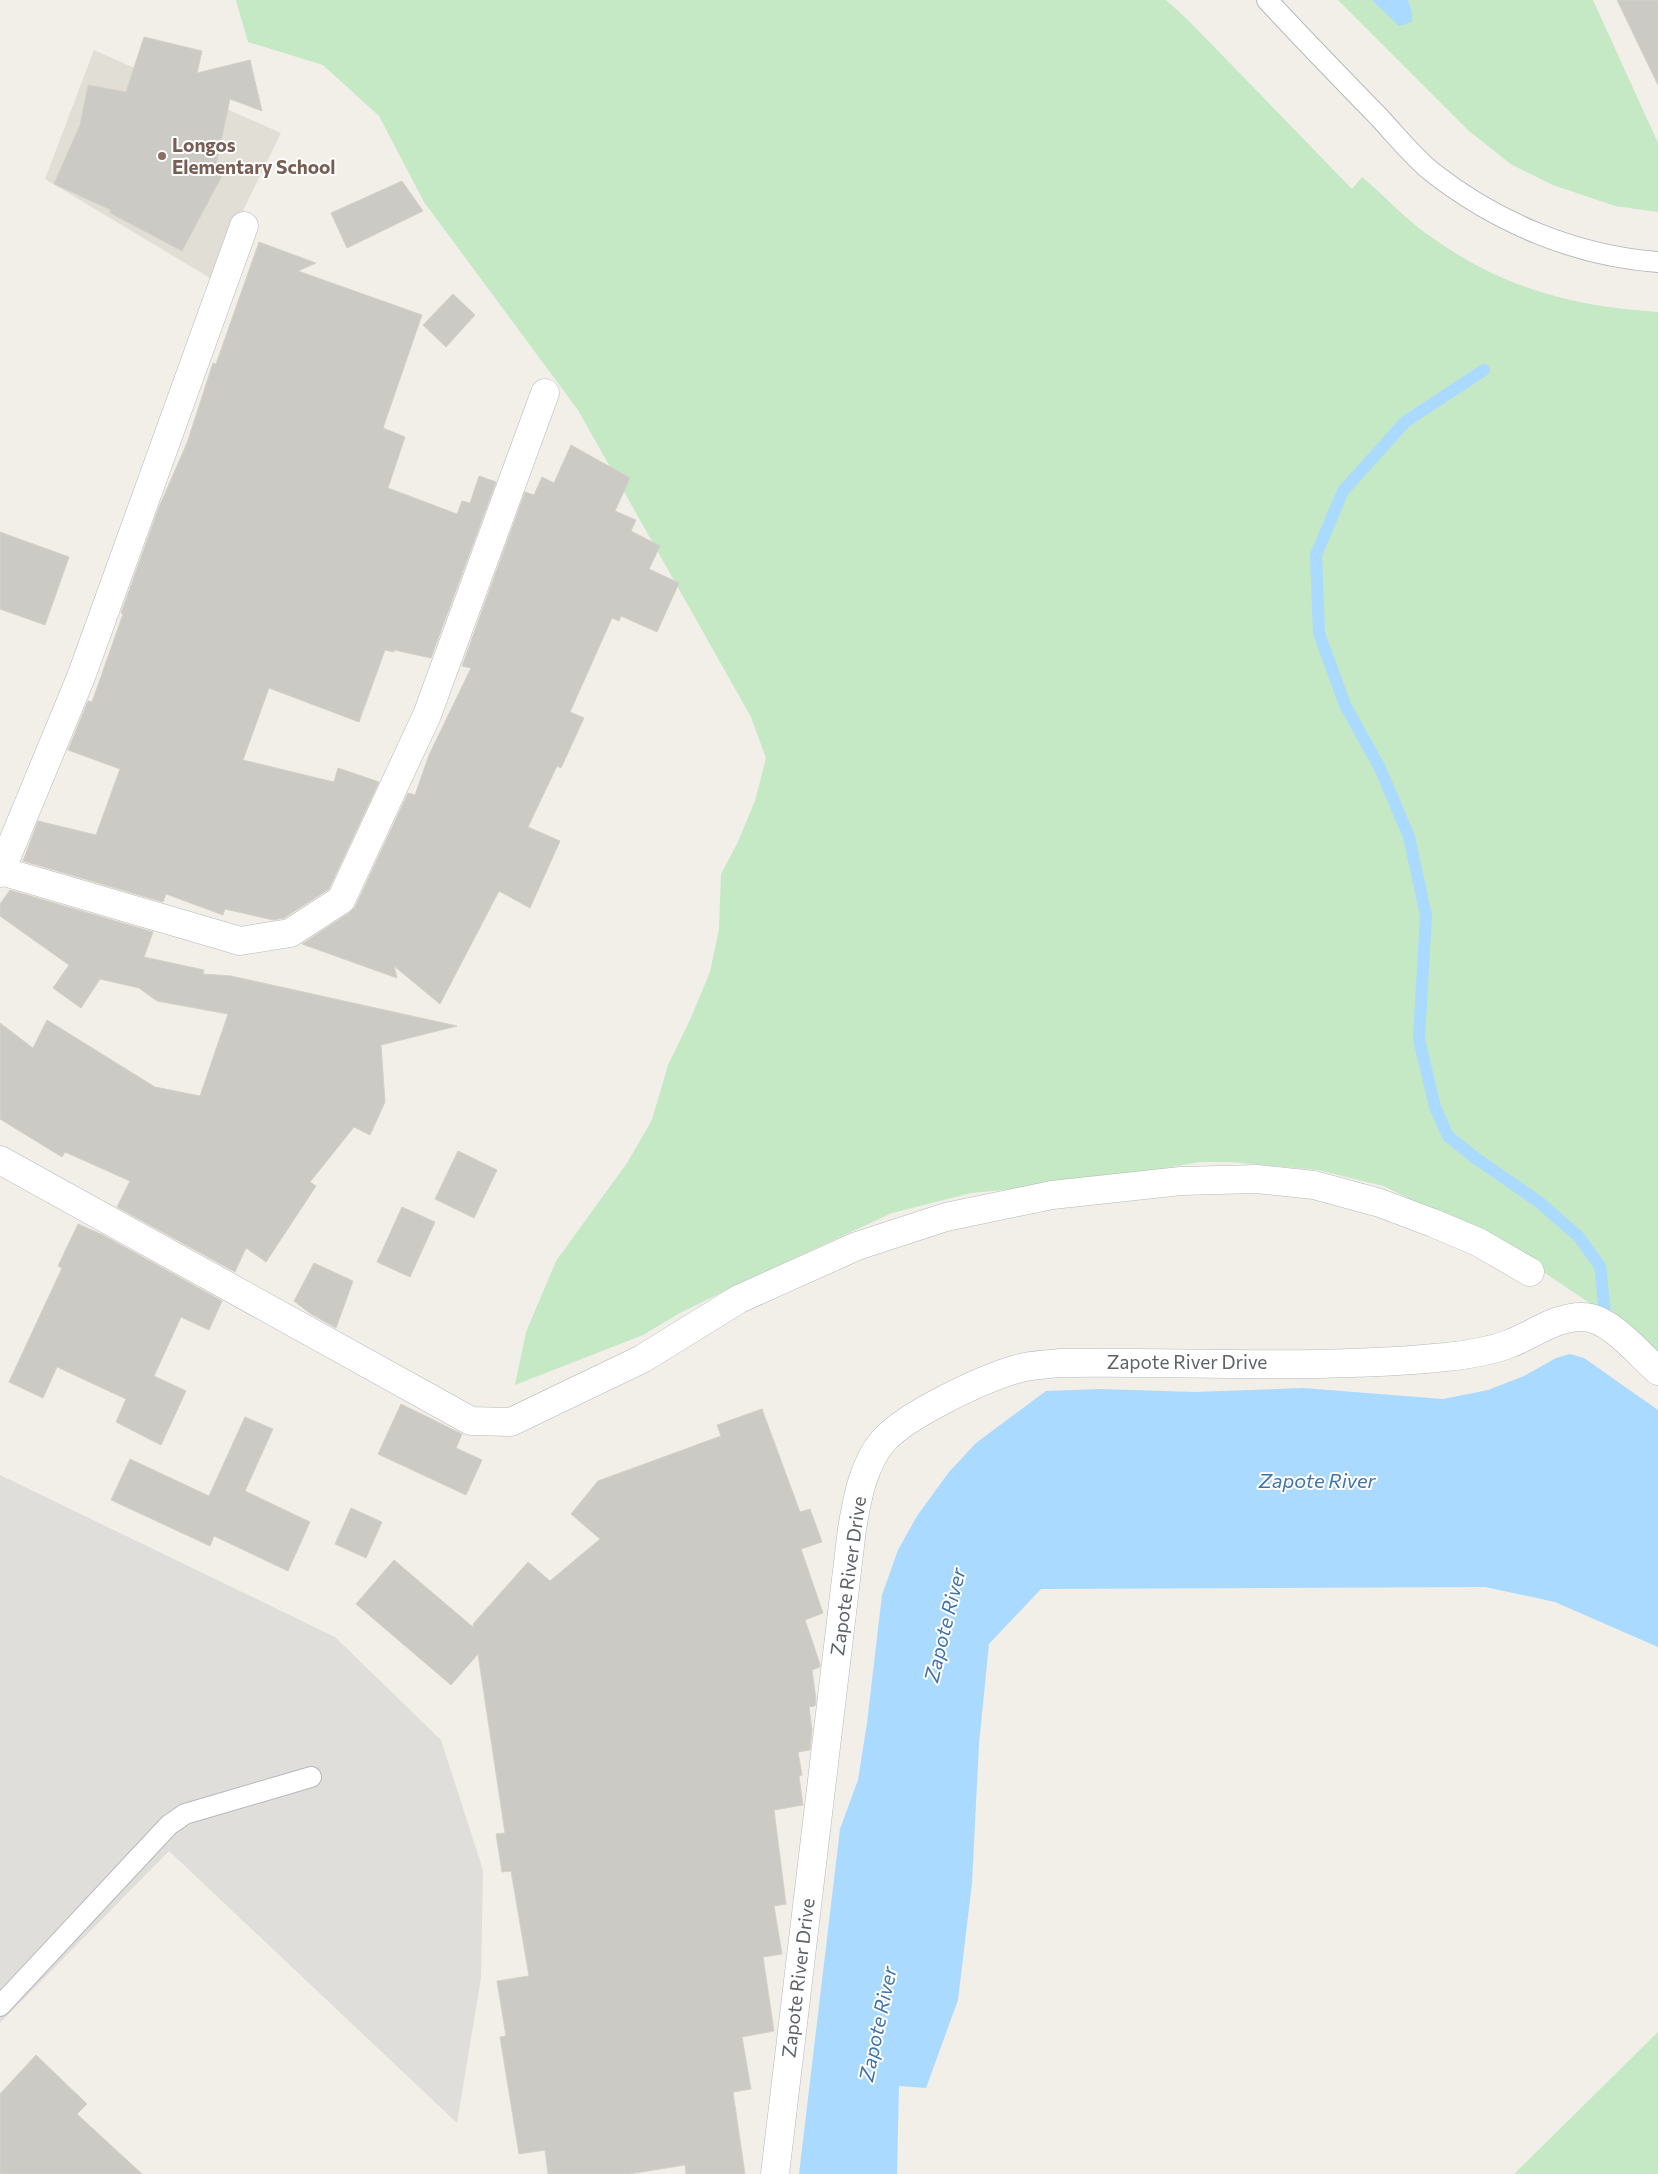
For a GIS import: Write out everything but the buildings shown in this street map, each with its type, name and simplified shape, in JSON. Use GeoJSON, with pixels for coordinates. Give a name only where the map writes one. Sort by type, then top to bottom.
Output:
{"type":"FeatureCollection","features":[{"type":"Feature","properties":{"kind":"street"},"geometry":{"type":"LineString","coordinates":[[244,226],[81,677],[0,872],[240,941],[290,933],[341,900],[427,716],[545,393]]}},
{"type":"Feature","properties":{"kind":"street"},"geometry":{"type":"LineString","coordinates":[[0,1160],[471,1421],[511,1422],[642,1359],[739,1299],[857,1246],[946,1217],[1052,1195],[1181,1181],[1257,1179],[1314,1185],[1380,1203],[1434,1223],[1478,1242],[1530,1272]]}},
{"type":"Feature","properties":{"kind":"street","name":"Zapote River Drive"},"geometry":{"type":"LineString","coordinates":[[775,2174],[852,1529],[858,1496],[866,1472],[884,1441],[904,1423],[926,1410],[996,1376],[1020,1368],[1059,1363],[1329,1363],[1448,1357],[1508,1344],[1565,1319],[1582,1316],[1596,1319],[1610,1327],[1658,1371]]}},
{"type":"Feature","properties":{"kind":"lane"},"geometry":{"type":"LineString","coordinates":[[1267,0],[1430,171],[1464,196],[1499,216],[1536,233],[1567,244],[1615,256],[1658,262]]}},
{"type":"Feature","properties":{"kind":"lane"},"geometry":{"type":"LineString","coordinates":[[0,2006],[169,1825],[185,1814],[311,1777]]}},
{"type":"Feature","properties":{"kind":"shaded area","name":"Longos Elementary School"},"geometry":{"type":"Polygon","coordinates":[[[94,50],[281,133],[210,278],[45,179],[94,50]]]}},
{"type":"Feature","properties":{"kind":"shaded area"},"geometry":{"type":"Polygon","coordinates":[[[0,1475],[335,1637],[441,1740],[483,1870],[481,1978],[457,2123],[169,1851],[0,2023],[0,1475]]]}},
{"type":"Feature","properties":{"kind":"green space"},"geometry":{"type":"Polygon","coordinates":[[[236,0],[1166,0],[1188,20],[1352,189],[1362,177],[1406,217],[1434,239],[1487,271],[1514,282],[1568,299],[1597,305],[1658,312],[1658,1353],[1591,1304],[1530,1263],[1454,1220],[1383,1186],[1318,1170],[1230,1162],[1199,1162],[1128,1175],[1046,1186],[971,1193],[892,1213],[747,1280],[680,1313],[643,1335],[515,1385],[526,1332],[556,1261],[627,1163],[652,1120],[668,1065],[690,1020],[710,972],[719,929],[721,874],[737,844],[755,801],[766,758],[751,717],[578,410],[424,202],[379,116],[323,65],[248,42],[236,0]]]}},
{"type":"Feature","properties":{"kind":"green space"},"geometry":{"type":"Polygon","coordinates":[[[1338,0],[1372,0],[1400,26],[1412,11],[1408,0],[1593,0],[1658,143],[1658,212],[1615,206],[1553,185],[1512,165],[1469,131],[1338,0]]]}},
{"type":"Feature","properties":{"kind":"green space"},"geometry":{"type":"Polygon","coordinates":[[[1658,2032],[1658,2174],[1514,2174],[1658,2032]]]}},
{"type":"Feature","properties":{"kind":"water"},"geometry":{"type":"Polygon","coordinates":[[[1372,0],[1408,0],[1412,11],[1412,22],[1399,26],[1372,0]]]}},
{"type":"Feature","properties":{"kind":"water","name":"Zapote River"},"geometry":{"type":"Polygon","coordinates":[[[1570,1354],[1584,1358],[1658,1410],[1658,1647],[1555,1602],[1485,1587],[1041,1589],[989,1644],[979,1744],[972,1883],[958,2000],[926,2088],[899,2086],[897,2174],[799,2174],[840,1829],[858,1780],[867,1723],[882,1595],[898,1550],[917,1516],[949,1472],[976,1443],[1046,1391],[1100,1389],[1194,1392],[1303,1388],[1443,1399],[1488,1390],[1524,1376],[1556,1358],[1570,1354]]]}},
{"type":"Feature","properties":{"kind":"waterway"},"geometry":{"type":"LineString","coordinates":[[1484,370],[1405,422],[1343,491],[1316,555],[1319,633],[1345,705],[1380,768],[1409,837],[1426,915],[1419,1039],[1435,1107],[1448,1136],[1474,1157],[1539,1202],[1578,1236],[1600,1266],[1605,1312]]}},
{"type":"Feature","properties":{"kind":"place","name":"Longos Elementary School"},"geometry":{"type":"Point","coordinates":[162,156]}}]}
